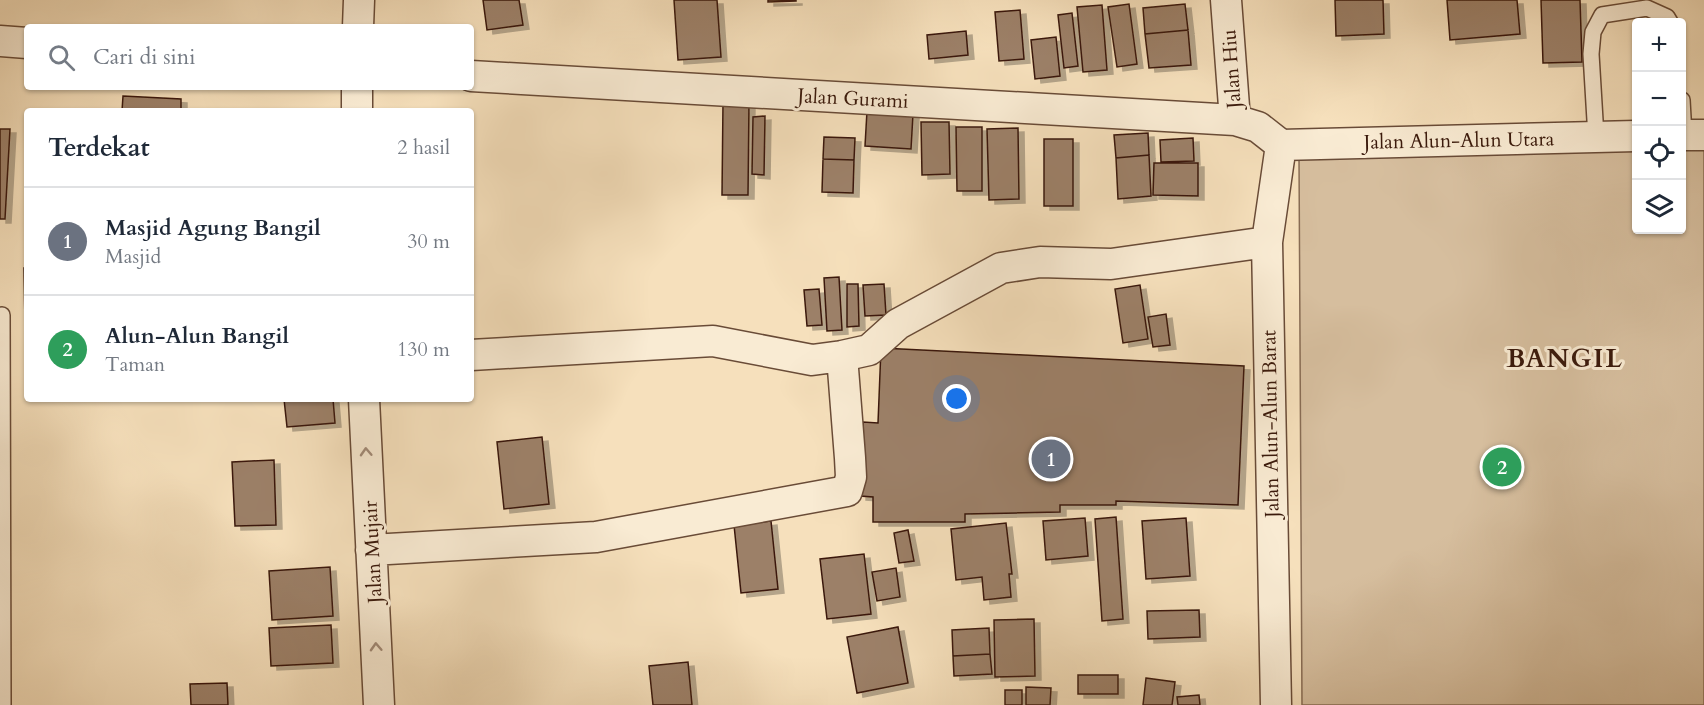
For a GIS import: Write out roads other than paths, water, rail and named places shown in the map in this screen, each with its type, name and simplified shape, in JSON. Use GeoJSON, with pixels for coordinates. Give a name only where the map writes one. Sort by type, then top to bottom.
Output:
{"type":"FeatureCollection","features":[{"type":"Feature","properties":{"kind":"street"},"geometry":{"type":"LineString","coordinates":[[358,24],[359,0]]}},
{"type":"Feature","properties":{"kind":"street","name":"Jalan Hiu"},"geometry":{"type":"LineString","coordinates":[[1226,0],[1235,120],[1258,127],[1281,145]]}},
{"type":"Feature","properties":{"kind":"street"},"geometry":{"type":"LineString","coordinates":[[0,41],[24,43]]}},
{"type":"Feature","properties":{"kind":"street","name":"Jalan Gurami"},"geometry":{"type":"LineString","coordinates":[[474,76],[1235,120]]}},
{"type":"Feature","properties":{"kind":"street"},"geometry":{"type":"LineString","coordinates":[[357,90],[357,108]]}},
{"type":"Feature","properties":{"kind":"street","name":"Jalan Alun-Alun Utara"},"geometry":{"type":"LineString","coordinates":[[1281,145],[1632,136]]}},
{"type":"Feature","properties":{"kind":"street","name":"Jalan Alun-Alun Barat"},"geometry":{"type":"LineString","coordinates":[[1276,705],[1267,242],[1281,145]]}},
{"type":"Feature","properties":{"kind":"street"},"geometry":{"type":"LineString","coordinates":[[474,355],[713,341],[812,360],[842,356],[869,350],[898,324],[1001,268],[1040,262],[1111,264],[1267,242]]}},
{"type":"Feature","properties":{"kind":"street"},"geometry":{"type":"LineString","coordinates":[[371,550],[596,537],[847,490],[851,477],[842,356]]}},
{"type":"Feature","properties":{"kind":"street","name":"Jalan Mujair"},"geometry":{"type":"LineString","coordinates":[[364,402],[379,705]]}},
{"type":"Feature","properties":{"kind":"lane"},"geometry":{"type":"LineString","coordinates":[[1596,136],[1591,54],[1593,32],[1602,15],[1647,8],[1667,18]]}},
{"type":"Feature","properties":{"kind":"lane"},"geometry":{"type":"LineString","coordinates":[[1686,118],[1690,135]]}},
{"type":"Feature","properties":{"kind":"lane"},"geometry":{"type":"LineString","coordinates":[[2,315],[3,705]]}},
{"type":"Feature","properties":{"kind":"place","name":"Masjid Agung Bangil"},"geometry":{"type":"Point","coordinates":[1051,459]}},
{"type":"Feature","properties":{"kind":"place","name":"Alun-Alun Bangil"},"geometry":{"type":"Point","coordinates":[1502,467]}},
{"type":"Feature","properties":{"kind":"district","name":"BANGIL"},"geometry":{"type":"Point","coordinates":[1565,358]}}]}
